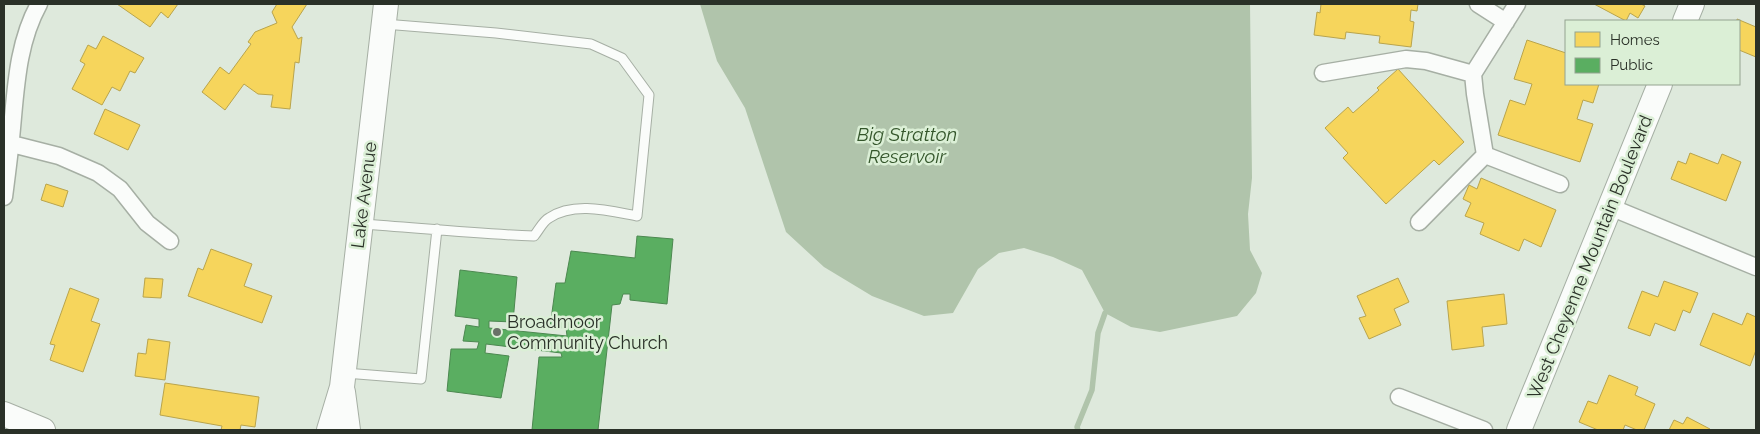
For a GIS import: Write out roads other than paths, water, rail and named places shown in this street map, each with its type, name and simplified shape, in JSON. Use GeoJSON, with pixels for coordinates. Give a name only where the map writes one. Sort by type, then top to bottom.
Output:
{"type":"FeatureCollection","features":[{"type":"Feature","properties":{"kind":"main road"},"geometry":{"type":"LineString","coordinates":[[1685,20],[1692,4]]}},
{"type":"Feature","properties":{"kind":"main road","name":"Lake Avenue"},"geometry":{"type":"LineString","coordinates":[[329,430],[343,380],[385,14]]}},
{"type":"Feature","properties":{"kind":"main road","name":"West Cheyenne Mountain Boulevard"},"geometry":{"type":"LineString","coordinates":[[1519,430],[1660,85]]}},
{"type":"Feature","properties":{"kind":"main road","name":"Lake Avenue"},"geometry":{"type":"LineString","coordinates":[[343,380],[348,430]]}},
{"type":"Feature","properties":{"kind":"main road"},"geometry":{"type":"LineString","coordinates":[[4,414],[43,430]]}},
{"type":"Feature","properties":{"kind":"street"},"geometry":{"type":"LineString","coordinates":[[4,197],[7,142],[16,77],[23,43],[33,14],[39,4]]}},
{"type":"Feature","properties":{"kind":"street"},"geometry":{"type":"LineString","coordinates":[[1478,4],[1506,22]]}},
{"type":"Feature","properties":{"kind":"street"},"geometry":{"type":"LineString","coordinates":[[1485,155],[1475,94],[1474,74],[1517,4]]}},
{"type":"Feature","properties":{"kind":"street"},"geometry":{"type":"LineString","coordinates":[[1323,73],[1406,59],[1426,61],[1474,74]]}},
{"type":"Feature","properties":{"kind":"street"},"geometry":{"type":"LineString","coordinates":[[7,142],[59,156],[98,173],[120,189],[147,223],[170,241]]}},
{"type":"Feature","properties":{"kind":"street"},"geometry":{"type":"LineString","coordinates":[[1485,155],[1560,184]]}},
{"type":"Feature","properties":{"kind":"street"},"geometry":{"type":"LineString","coordinates":[[1419,222],[1485,155]]}},
{"type":"Feature","properties":{"kind":"street"},"geometry":{"type":"LineString","coordinates":[[1610,207],[1756,267]]}},
{"type":"Feature","properties":{"kind":"street"},"geometry":{"type":"LineString","coordinates":[[1399,397],[1484,430]]}},
{"type":"Feature","properties":{"kind":"lane"},"geometry":{"type":"LineString","coordinates":[[361,224],[437,229],[474,234],[534,236],[548,218],[568,210],[589,208],[637,216],[649,95],[622,58],[591,44],[496,33],[385,14]]}},
{"type":"Feature","properties":{"kind":"lane"},"geometry":{"type":"LineString","coordinates":[[343,380],[421,380],[437,229]]}},
{"type":"Feature","properties":{"kind":"water","name":"Big Stratton Reservoir"},"geometry":{"type":"Polygon","coordinates":[[[700,4],[1250,4],[1252,178],[1248,214],[1250,250],[1262,273],[1256,293],[1237,316],[1160,332],[1131,327],[1105,313],[1082,270],[1053,257],[1024,248],[999,253],[978,269],[953,313],[924,316],[872,296],[824,267],[786,232],[745,108],[717,61],[700,4]]]}},
{"type":"Feature","properties":{"kind":"waterway"},"geometry":{"type":"LineString","coordinates":[[1078,430],[1077,427],[1092,390],[1098,333],[1105,313]]}},
{"type":"Feature","properties":{"kind":"place","name":"Broadmoor Community Church"},"geometry":{"type":"Point","coordinates":[497,332]}}]}
